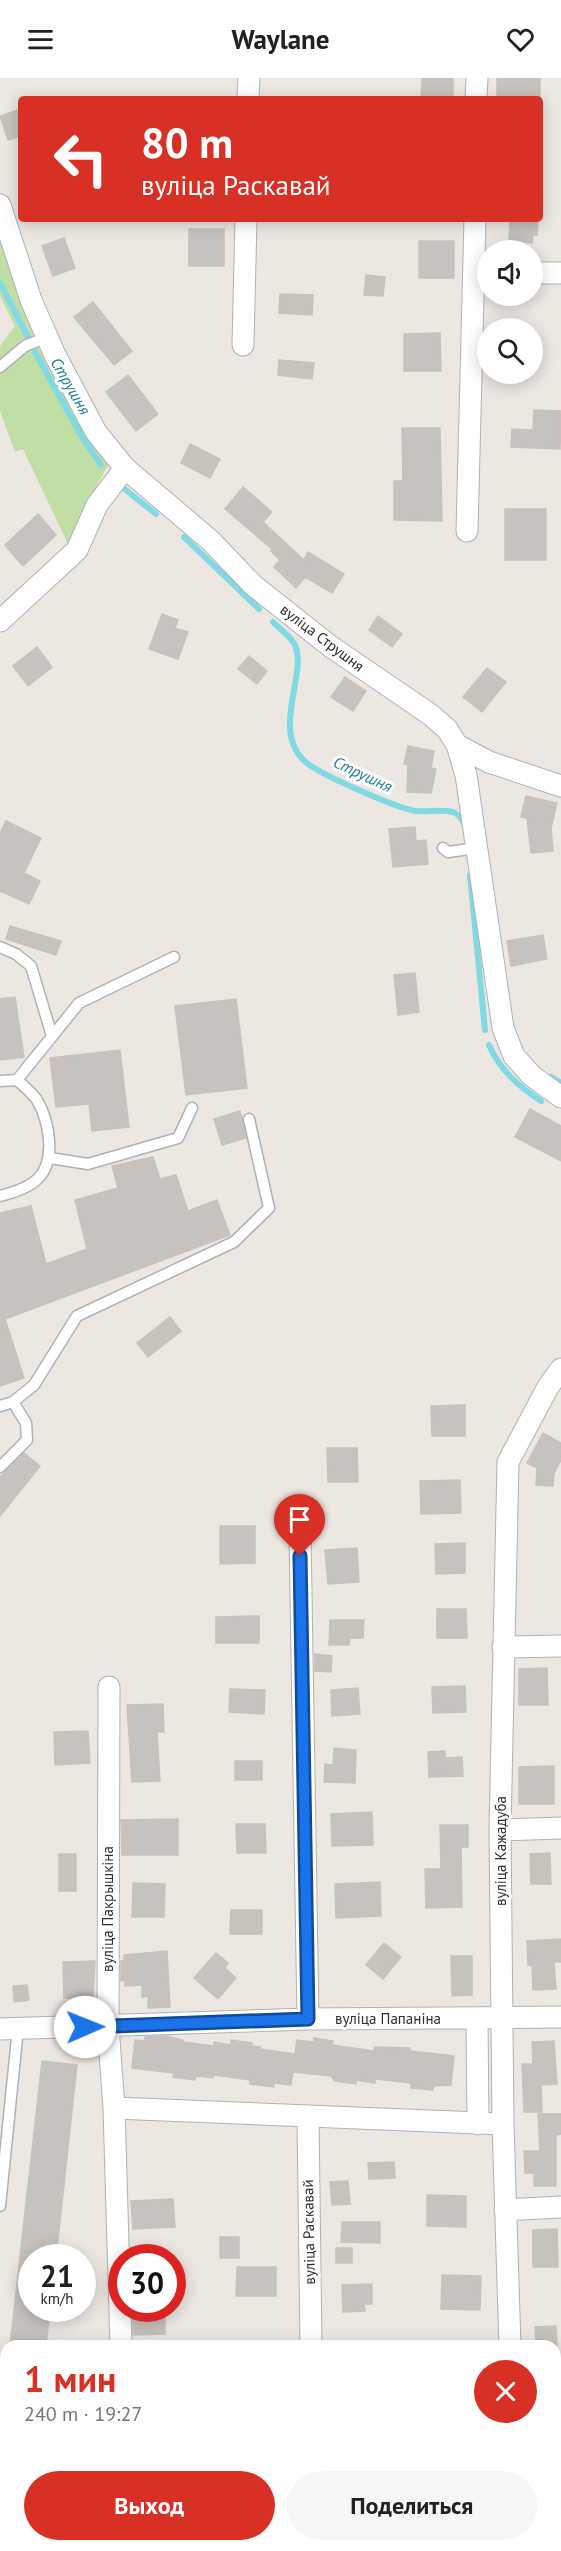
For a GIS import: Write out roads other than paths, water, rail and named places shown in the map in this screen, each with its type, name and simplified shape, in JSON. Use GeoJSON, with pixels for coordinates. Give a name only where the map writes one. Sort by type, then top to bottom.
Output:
{"type":"FeatureCollection","features":[{"type":"Feature","properties":{"kind":"street"},"geometry":{"type":"LineString","coordinates":[[248,96],[249,78]]}},
{"type":"Feature","properties":{"kind":"street"},"geometry":{"type":"LineString","coordinates":[[476,96],[477,78]]}},
{"type":"Feature","properties":{"kind":"street","name":"вуліца Струшня"},"geometry":{"type":"LineString","coordinates":[[0,205],[31,300],[47,337],[96,432],[125,468],[211,541],[253,585],[330,646],[447,729],[457,745],[466,775],[503,1028],[514,1056],[532,1076],[561,1097]]}},
{"type":"Feature","properties":{"kind":"street"},"geometry":{"type":"LineString","coordinates":[[243,345],[246,222]]}},
{"type":"Feature","properties":{"kind":"street"},"geometry":{"type":"LineString","coordinates":[[475,222],[477,240]]}},
{"type":"Feature","properties":{"kind":"street"},"geometry":{"type":"LineString","coordinates":[[543,273],[561,273]]}},
{"type":"Feature","properties":{"kind":"street"},"geometry":{"type":"LineString","coordinates":[[467,531],[479,306]]}},
{"type":"Feature","properties":{"kind":"street"},"geometry":{"type":"LineString","coordinates":[[0,621],[77,550],[97,505],[125,468]]}},
{"type":"Feature","properties":{"kind":"street"},"geometry":{"type":"LineString","coordinates":[[457,745],[489,762],[561,786]]}},
{"type":"Feature","properties":{"kind":"street","name":"вуліца Кажадуба"},"geometry":{"type":"LineString","coordinates":[[510,2340],[503,2124],[504,2019],[500,1830],[508,1461],[548,1387],[561,1369]]}},
{"type":"Feature","properties":{"kind":"street"},"geometry":{"type":"LineString","coordinates":[[300,1533],[308,2019]]}},
{"type":"Feature","properties":{"kind":"street"},"geometry":{"type":"LineString","coordinates":[[503,1647],[561,1646]]}},
{"type":"Feature","properties":{"kind":"street","name":"вуліца Пакрышкіна"},"geometry":{"type":"LineString","coordinates":[[109,1687],[108,2026],[114,2108],[120,2340]]}},
{"type":"Feature","properties":{"kind":"street"},"geometry":{"type":"LineString","coordinates":[[500,1830],[561,1828]]}},
{"type":"Feature","properties":{"kind":"street","name":"вуліца Папаніна"},"geometry":{"type":"LineString","coordinates":[[9,2028],[308,2019],[561,2017]]}},
{"type":"Feature","properties":{"kind":"street"},"geometry":{"type":"LineString","coordinates":[[477,2019],[478,2124]]}},
{"type":"Feature","properties":{"kind":"street"},"geometry":{"type":"LineString","coordinates":[[114,2108],[503,2124]]}},
{"type":"Feature","properties":{"kind":"street","name":"вуліца Раскавай"},"geometry":{"type":"LineString","coordinates":[[308,2117],[311,2340]]}},
{"type":"Feature","properties":{"kind":"street"},"geometry":{"type":"LineString","coordinates":[[505,2210],[561,2207]]}},
{"type":"Feature","properties":{"kind":"lane"},"geometry":{"type":"LineString","coordinates":[[0,367],[25,346],[47,337]]}},
{"type":"Feature","properties":{"kind":"lane"},"geometry":{"type":"LineString","coordinates":[[443,848],[448,852],[477,848]]}},
{"type":"Feature","properties":{"kind":"lane"},"geometry":{"type":"LineString","coordinates":[[0,947],[16,954],[31,966],[52,1036]]}},
{"type":"Feature","properties":{"kind":"lane"},"geometry":{"type":"LineString","coordinates":[[0,1081],[17,1080],[80,1003],[174,957]]}},
{"type":"Feature","properties":{"kind":"lane"},"geometry":{"type":"LineString","coordinates":[[0,1196],[21,1191],[39,1178],[50,1158],[48,1128],[37,1101],[17,1080]]}},
{"type":"Feature","properties":{"kind":"lane"},"geometry":{"type":"LineString","coordinates":[[50,1158],[88,1164],[178,1138],[192,1108]]}},
{"type":"Feature","properties":{"kind":"lane"},"geometry":{"type":"LineString","coordinates":[[0,1406],[13,1402],[34,1385],[77,1316],[234,1242],[269,1208],[249,1119]]}},
{"type":"Feature","properties":{"kind":"lane"},"geometry":{"type":"LineString","coordinates":[[0,1467],[27,1440],[26,1423],[13,1402]]}},
{"type":"Feature","properties":{"kind":"lane"},"geometry":{"type":"LineString","coordinates":[[0,2206],[9,2028]]}},
{"type":"Feature","properties":{"kind":"waterway","name":"Струшня"},"geometry":{"type":"LineString","coordinates":[[0,283],[29,339]]}},
{"type":"Feature","properties":{"kind":"waterway","name":"Струшня"},"geometry":{"type":"LineString","coordinates":[[35,352],[82,437],[101,465]]}},
{"type":"Feature","properties":{"kind":"waterway","name":"Струшня"},"geometry":{"type":"LineString","coordinates":[[122,487],[156,514]]}},
{"type":"Feature","properties":{"kind":"waterway","name":"Струшня"},"geometry":{"type":"LineString","coordinates":[[184,537],[259,609]]}},
{"type":"Feature","properties":{"kind":"waterway","name":"Струшня"},"geometry":{"type":"LineString","coordinates":[[273,622],[295,645],[298,657],[290,720],[291,736],[296,750],[307,763],[343,783],[407,809],[453,812],[465,825]]}},
{"type":"Feature","properties":{"kind":"waterway","name":"Струшня"},"geometry":{"type":"LineString","coordinates":[[470,875],[485,1030]]}},
{"type":"Feature","properties":{"kind":"waterway","name":"Струшня"},"geometry":{"type":"LineString","coordinates":[[489,1045],[510,1077],[541,1101]]}},
{"type":"Feature","properties":{"kind":"waterway","name":"Струшня"},"geometry":{"type":"LineString","coordinates":[[551,1077],[561,1083]]}}]}
